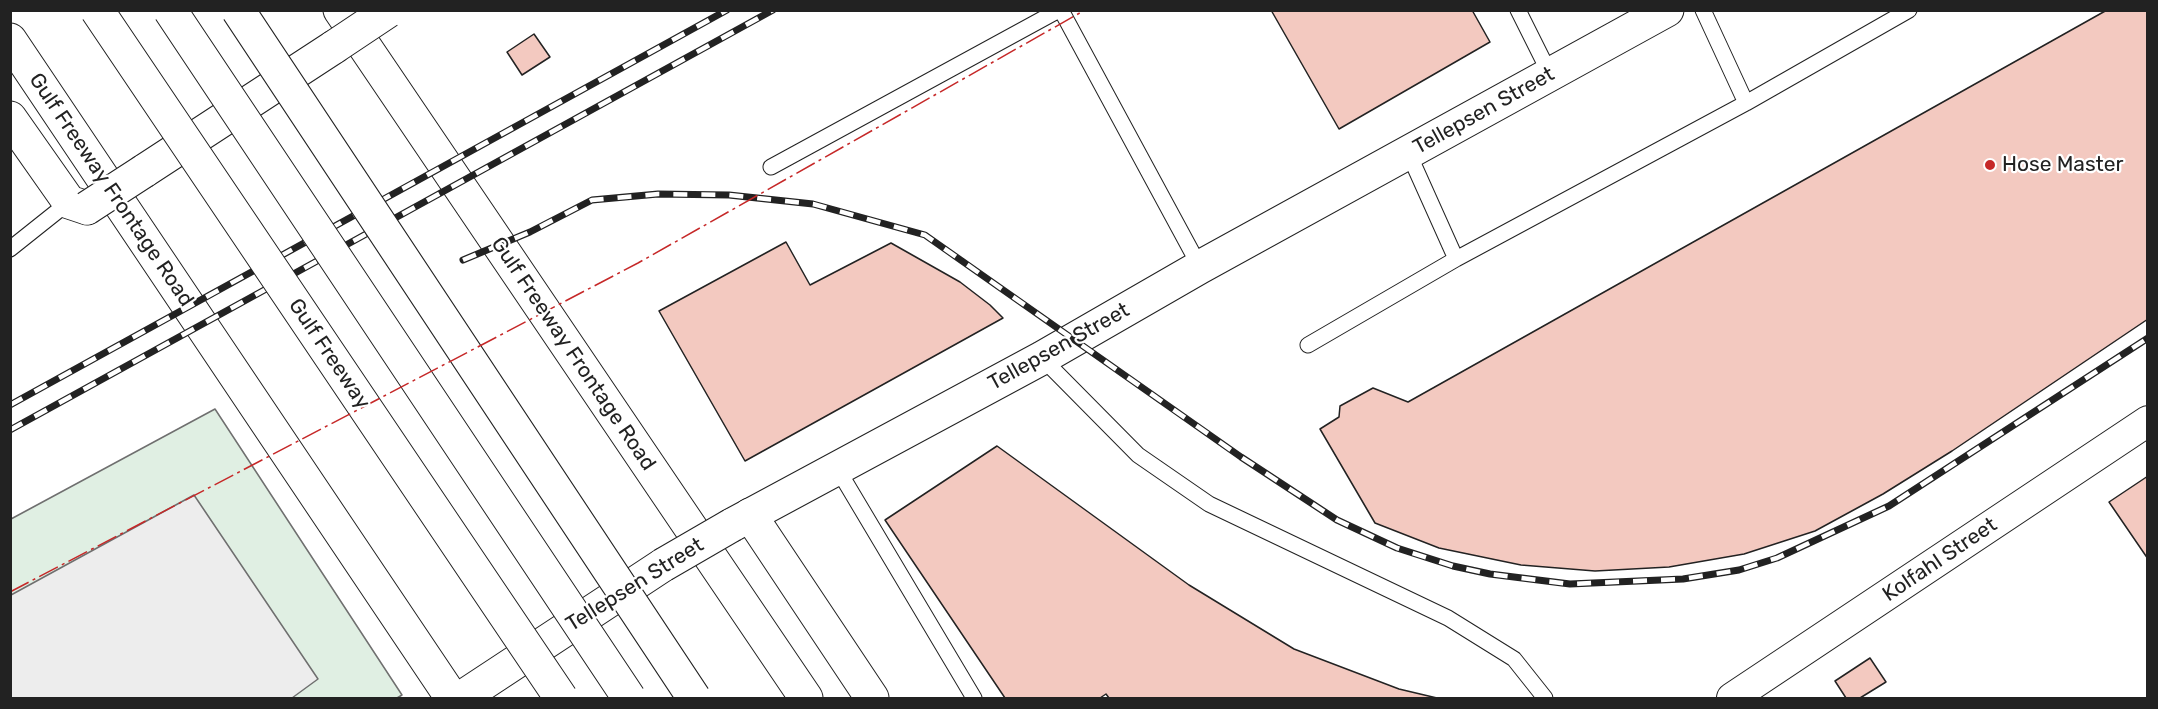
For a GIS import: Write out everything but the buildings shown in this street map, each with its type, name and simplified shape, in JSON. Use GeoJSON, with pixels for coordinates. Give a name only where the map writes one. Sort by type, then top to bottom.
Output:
{"type":"FeatureCollection","features":[{"type":"Feature","properties":{"kind":"main road","name":"Gulf Freeway"},"geometry":{"type":"LineString","coordinates":[[97,10],[561,699]]}},
{"type":"Feature","properties":{"kind":"main road"},"geometry":{"type":"LineString","coordinates":[[170,10],[629,699]]}},
{"type":"Feature","properties":{"kind":"main road"},"geometry":{"type":"LineString","coordinates":[[238,10],[694,699]]}},
{"type":"Feature","properties":{"kind":"main road","name":"Gulf Freeway Frontage Road"},"geometry":{"type":"LineString","coordinates":[[340,10],[806,699]]}},
{"type":"Feature","properties":{"kind":"main road","name":"Tellepsen Street"},"geometry":{"type":"LineString","coordinates":[[472,691],[663,565],[741,520],[1042,358],[1200,267],[1666,10]]}},
{"type":"Feature","properties":{"kind":"main road"},"geometry":{"type":"LineString","coordinates":[[10,118],[78,205],[144,171],[389,11]]}},
{"type":"Feature","properties":{"kind":"main road","name":"Gulf Freeway Frontage Road"},"geometry":{"type":"LineString","coordinates":[[10,40],[452,699]]}},
{"type":"Feature","properties":{"kind":"main road"},"geometry":{"type":"LineString","coordinates":[[741,520],[872,699]]}},
{"type":"Feature","properties":{"kind":"street","name":"Kolfahl Street"},"geometry":{"type":"LineString","coordinates":[[1732,699],[2148,421]]}},
{"type":"Feature","properties":{"kind":"lane"},"geometry":{"type":"LineString","coordinates":[[771,167],[1060,10],[1200,267]]}},
{"type":"Feature","properties":{"kind":"lane"},"geometry":{"type":"LineString","coordinates":[[1518,10],[1550,74]]}},
{"type":"Feature","properties":{"kind":"lane"},"geometry":{"type":"LineString","coordinates":[[1703,10],[1746,102]]}},
{"type":"Feature","properties":{"kind":"lane"},"geometry":{"type":"LineString","coordinates":[[1308,345],[1456,259],[1746,102],[1909,10]]}},
{"type":"Feature","properties":{"kind":"lane"},"geometry":{"type":"LineString","coordinates":[[1408,152],[1456,259]]}},
{"type":"Feature","properties":{"kind":"lane"},"geometry":{"type":"LineString","coordinates":[[10,249],[78,205]]}},
{"type":"Feature","properties":{"kind":"lane"},"geometry":{"type":"LineString","coordinates":[[1042,358],[1138,455],[1209,504],[1448,618],[1514,659],[1545,699]]}},
{"type":"Feature","properties":{"kind":"lane"},"geometry":{"type":"LineString","coordinates":[[837,468],[974,699]]}},
{"type":"Feature","properties":{"kind":"green space"},"geometry":{"type":"Polygon","coordinates":[[[215,409],[402,695],[397,698],[11,698],[11,519],[215,409]]]}},
{"type":"Feature","properties":{"kind":"shaded area"},"geometry":{"type":"Polygon","coordinates":[[[194,495],[318,679],[292,698],[11,698],[11,595],[194,495]]]}},
{"type":"Feature","properties":{"kind":"railway"},"geometry":{"type":"LineString","coordinates":[[10,405],[727,10]]}},
{"type":"Feature","properties":{"kind":"railway"},"geometry":{"type":"LineString","coordinates":[[10,430],[773,10]]}},
{"type":"Feature","properties":{"kind":"railway"},"geometry":{"type":"LineString","coordinates":[[463,260],[530,232],[592,200],[658,194],[729,195],[813,204],[925,235],[1241,457],[1337,520],[1397,548],[1453,566],[1490,574],[1570,584],[1683,579],[1739,570],[1777,558],[1889,506],[2148,338]]}},
{"type":"Feature","properties":{"kind":"power"},"geometry":{"type":"LineString","coordinates":[[10,592],[638,263],[1085,10]]}},
{"type":"Feature","properties":{"kind":"place","name":"Hose Master"},"geometry":{"type":"Point","coordinates":[1990,165]}}]}
